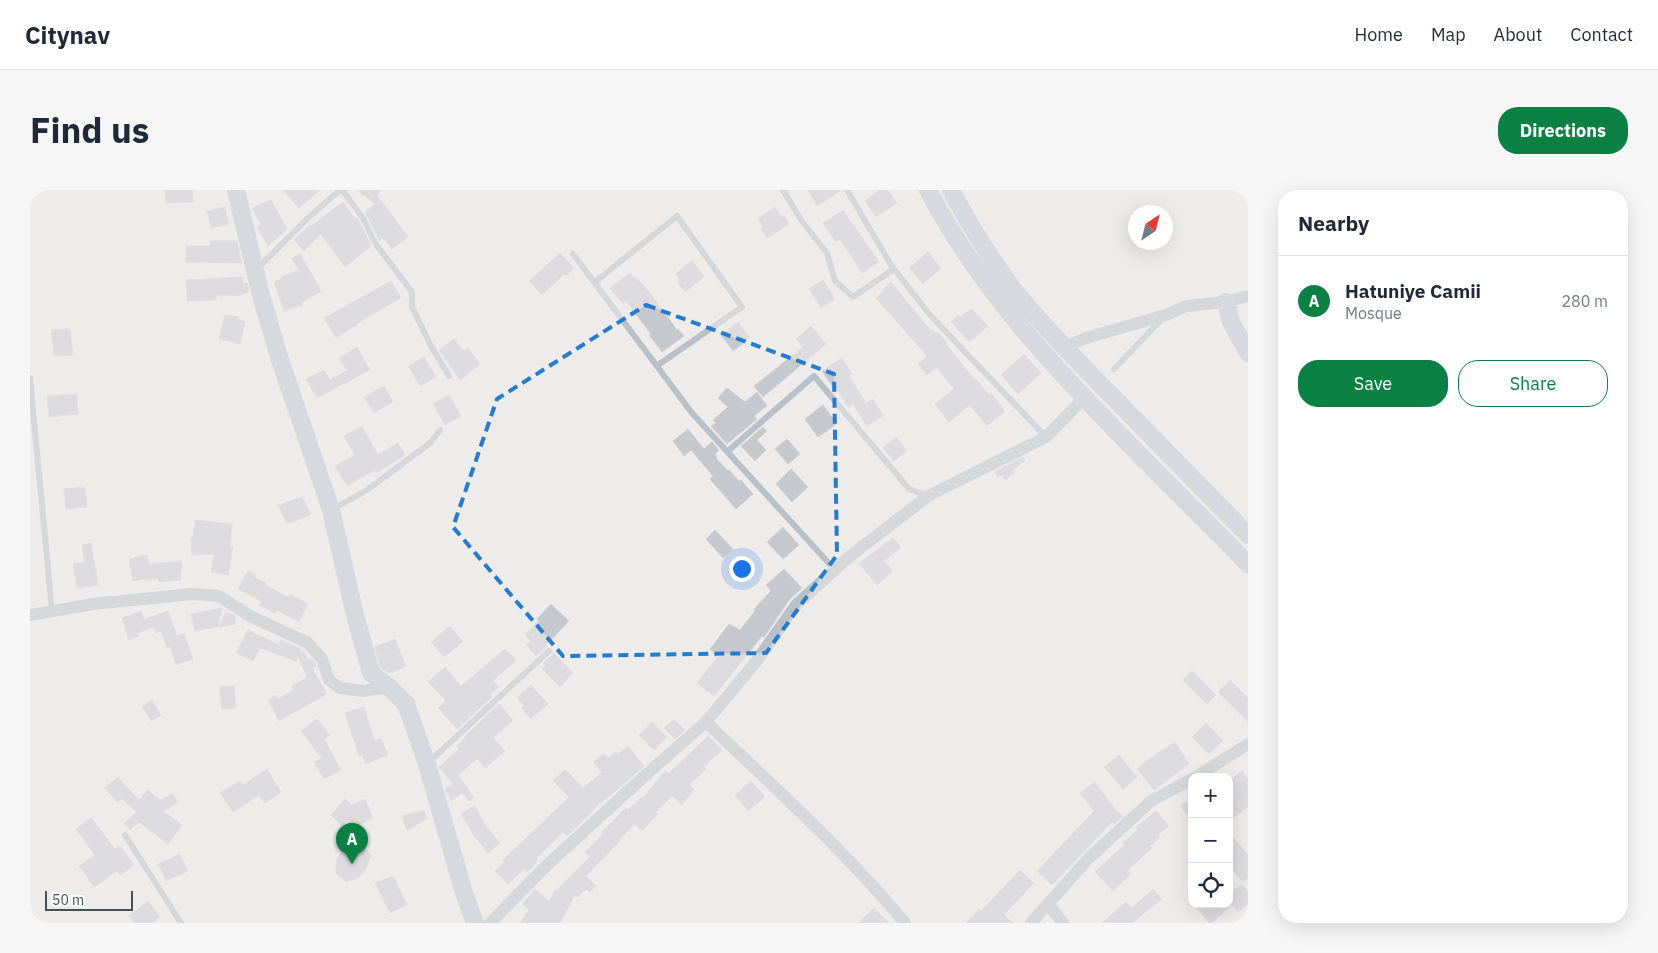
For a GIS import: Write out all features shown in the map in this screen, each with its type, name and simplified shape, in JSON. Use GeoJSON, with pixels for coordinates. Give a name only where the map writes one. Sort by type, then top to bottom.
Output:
{"type":"FeatureCollection","features":[{"type":"Feature","properties":{"kind":"street"},"geometry":{"type":"LineString","coordinates":[[236,190],[278,357],[331,510],[355,615],[371,673],[406,704],[427,764],[464,893],[476,923]]}},
{"type":"Feature","properties":{"kind":"street"},"geometry":{"type":"LineString","coordinates":[[928,190],[966,254],[995,296],[1025,332],[1084,398],[1248,564]]}},
{"type":"Feature","properties":{"kind":"street"},"geometry":{"type":"LineString","coordinates":[[951,190],[982,244],[1013,288],[1064,348],[1248,534]]}},
{"type":"Feature","properties":{"kind":"street"},"geometry":{"type":"LineString","coordinates":[[1064,348],[1086,338],[1166,315],[1186,306],[1226,302],[1248,296]]}},
{"type":"Feature","properties":{"kind":"street"},"geometry":{"type":"LineString","coordinates":[[1226,302],[1231,322],[1248,353]]}},
{"type":"Feature","properties":{"kind":"street"},"geometry":{"type":"LineString","coordinates":[[490,923],[554,858],[706,722],[756,663],[797,604],[835,570],[928,496],[1046,437],[1084,398]]}},
{"type":"Feature","properties":{"kind":"street"},"geometry":{"type":"LineString","coordinates":[[30,615],[93,604],[194,594],[219,596],[250,616],[308,643],[322,659],[329,680],[340,688],[363,691],[389,687]]}},
{"type":"Feature","properties":{"kind":"street"},"geometry":{"type":"LineString","coordinates":[[706,722],[879,892],[905,923]]}},
{"type":"Feature","properties":{"kind":"street"},"geometry":{"type":"LineString","coordinates":[[1202,773],[1248,744]]}},
{"type":"Feature","properties":{"kind":"street"},"geometry":{"type":"LineString","coordinates":[[1031,923],[1088,859],[1151,801],[1188,781]]}},
{"type":"Feature","properties":{"kind":"street"},"geometry":{"type":"LineString","coordinates":[[1048,904],[1063,923]]}},
{"type":"Feature","properties":{"kind":"lane"},"geometry":{"type":"LineString","coordinates":[[255,271],[309,217],[341,190],[364,218],[375,243],[412,292],[412,307],[431,346],[449,376]]}},
{"type":"Feature","properties":{"kind":"lane"},"geometry":{"type":"LineString","coordinates":[[783,190],[801,220],[827,253],[835,281],[853,297],[894,269]]}},
{"type":"Feature","properties":{"kind":"lane"},"geometry":{"type":"LineString","coordinates":[[847,190],[894,269],[930,315],[1046,437]]}},
{"type":"Feature","properties":{"kind":"lane"},"geometry":{"type":"LineString","coordinates":[[595,282],[677,216],[742,307],[658,365]]}},
{"type":"Feature","properties":{"kind":"lane"},"geometry":{"type":"LineString","coordinates":[[573,254],[658,365],[692,413],[835,570]]}},
{"type":"Feature","properties":{"kind":"lane"},"geometry":{"type":"LineString","coordinates":[[1114,368],[1166,315]]}},
{"type":"Feature","properties":{"kind":"lane"},"geometry":{"type":"LineString","coordinates":[[728,451],[814,376],[909,489],[928,496]]}},
{"type":"Feature","properties":{"kind":"lane"},"geometry":{"type":"LineString","coordinates":[[30,378],[52,611]]}},
{"type":"Feature","properties":{"kind":"lane"},"geometry":{"type":"LineString","coordinates":[[331,510],[367,490],[430,443],[440,430]]}},
{"type":"Feature","properties":{"kind":"lane"},"geometry":{"type":"LineString","coordinates":[[427,764],[549,651]]}},
{"type":"Feature","properties":{"kind":"lane"},"geometry":{"type":"LineString","coordinates":[[125,835],[181,923]]}},
{"type":"Feature","properties":{"kind":"highlighted area"},"geometry":{"type":"Polygon","coordinates":[[[646,305],[834,374],[837,555],[766,653],[563,656],[453,527],[497,399],[646,305]]]}},
{"type":"Feature","properties":{"kind":"building"},"geometry":{"type":"Polygon","coordinates":[[[165,190],[193,190],[193,202],[166,203],[165,190]]]}},
{"type":"Feature","properties":{"kind":"building"},"geometry":{"type":"Polygon","coordinates":[[[283,190],[320,190],[299,208],[283,190]]]}},
{"type":"Feature","properties":{"kind":"building"},"geometry":{"type":"Polygon","coordinates":[[[357,190],[381,190],[377,195],[408,237],[392,249],[383,238],[379,240],[365,212],[375,204],[357,190]]]}},
{"type":"Feature","properties":{"kind":"building"},"geometry":{"type":"Polygon","coordinates":[[[808,190],[842,190],[817,206],[808,190]]]}},
{"type":"Feature","properties":{"kind":"building"},"geometry":{"type":"Polygon","coordinates":[[[879,190],[888,190],[897,203],[876,217],[865,201],[879,190]]]}},
{"type":"Feature","properties":{"kind":"building"},"geometry":{"type":"Polygon","coordinates":[[[271,200],[287,229],[268,246],[257,227],[261,224],[252,208],[271,200]]]}},
{"type":"Feature","properties":{"kind":"building"},"geometry":{"type":"Polygon","coordinates":[[[343,202],[355,219],[357,218],[359,221],[371,246],[345,267],[321,234],[304,251],[294,240],[310,225],[343,202]]]}},
{"type":"Feature","properties":{"kind":"building"},"geometry":{"type":"Polygon","coordinates":[[[225,207],[229,224],[211,228],[207,211],[225,207]]]}},
{"type":"Feature","properties":{"kind":"building"},"geometry":{"type":"Polygon","coordinates":[[[775,207],[782,218],[784,216],[789,224],[767,238],[758,218],[775,207]]]}},
{"type":"Feature","properties":{"kind":"building"},"geometry":{"type":"Polygon","coordinates":[[[843,210],[879,262],[862,273],[840,239],[836,242],[823,223],[843,210]]]}},
{"type":"Feature","properties":{"kind":"building"},"geometry":{"type":"Polygon","coordinates":[[[210,241],[237,241],[242,263],[186,262],[186,246],[210,246],[210,241]]]}},
{"type":"Feature","properties":{"kind":"building"},"geometry":{"type":"Polygon","coordinates":[[[928,252],[941,268],[923,284],[909,268],[928,252]]]}},
{"type":"Feature","properties":{"kind":"building"},"geometry":{"type":"Polygon","coordinates":[[[300,253],[321,291],[302,302],[303,305],[284,311],[274,282],[282,279],[281,276],[299,271],[292,258],[300,253]]]}},
{"type":"Feature","properties":{"kind":"building"},"geometry":{"type":"Polygon","coordinates":[[[560,253],[574,268],[566,276],[564,274],[542,295],[529,281],[560,253]]]}},
{"type":"Feature","properties":{"kind":"building"},"geometry":{"type":"Polygon","coordinates":[[[692,260],[704,277],[685,292],[677,282],[680,280],[676,274],[692,260]]]}},
{"type":"Feature","properties":{"kind":"building"},"geometry":{"type":"Polygon","coordinates":[[[630,273],[650,293],[677,330],[684,336],[662,352],[626,301],[623,304],[610,288],[630,273]]]}},
{"type":"Feature","properties":{"kind":"building"},"geometry":{"type":"Polygon","coordinates":[[[243,277],[243,284],[247,283],[249,292],[240,295],[216,296],[216,300],[187,301],[186,280],[243,277]]]}},
{"type":"Feature","properties":{"kind":"building"},"geometry":{"type":"Polygon","coordinates":[[[823,280],[835,299],[821,308],[809,289],[823,280]]]}},
{"type":"Feature","properties":{"kind":"building"},"geometry":{"type":"Polygon","coordinates":[[[391,281],[401,298],[336,338],[324,318],[391,281]]]}},
{"type":"Feature","properties":{"kind":"building"},"geometry":{"type":"Polygon","coordinates":[[[891,282],[931,331],[932,329],[936,334],[938,332],[974,379],[989,395],[991,393],[1005,411],[987,426],[970,405],[949,422],[935,404],[954,389],[937,367],[927,375],[918,364],[927,356],[876,298],[891,282]]]}},
{"type":"Feature","properties":{"kind":"building"},"geometry":{"type":"Polygon","coordinates":[[[972,309],[988,326],[969,342],[951,322],[958,315],[960,317],[972,309]]]}},
{"type":"Feature","properties":{"kind":"building"},"geometry":{"type":"Polygon","coordinates":[[[225,315],[238,317],[238,320],[245,321],[240,344],[219,339],[225,315]]]}},
{"type":"Feature","properties":{"kind":"building"},"geometry":{"type":"Polygon","coordinates":[[[738,322],[750,338],[733,351],[721,335],[738,322]]]}},
{"type":"Feature","properties":{"kind":"building"},"geometry":{"type":"Polygon","coordinates":[[[811,326],[826,344],[763,397],[754,386],[803,347],[796,339],[811,326]]]}},
{"type":"Feature","properties":{"kind":"building"},"geometry":{"type":"Polygon","coordinates":[[[70,329],[73,355],[54,356],[51,330],[70,329]]]}},
{"type":"Feature","properties":{"kind":"building"},"geometry":{"type":"Polygon","coordinates":[[[454,339],[463,351],[468,348],[480,364],[460,380],[439,350],[454,339]]]}},
{"type":"Feature","properties":{"kind":"building"},"geometry":{"type":"Polygon","coordinates":[[[357,347],[370,370],[317,398],[306,379],[324,370],[330,380],[347,370],[339,358],[357,347]]]}},
{"type":"Feature","properties":{"kind":"building"},"geometry":{"type":"Polygon","coordinates":[[[1024,354],[1041,373],[1018,394],[1001,375],[1024,354]]]}},
{"type":"Feature","properties":{"kind":"building"},"geometry":{"type":"Polygon","coordinates":[[[424,357],[436,377],[420,386],[408,366],[424,357]]]}},
{"type":"Feature","properties":{"kind":"building"},"geometry":{"type":"Polygon","coordinates":[[[842,358],[852,374],[849,376],[866,403],[873,399],[883,416],[867,426],[853,404],[848,407],[834,385],[832,386],[822,371],[842,358]]]}},
{"type":"Feature","properties":{"kind":"building"},"geometry":{"type":"Polygon","coordinates":[[[384,386],[393,402],[374,413],[364,397],[384,386]]]}},
{"type":"Feature","properties":{"kind":"building"},"geometry":{"type":"Polygon","coordinates":[[[727,388],[745,402],[757,392],[767,406],[754,416],[757,419],[727,444],[711,426],[716,423],[713,420],[728,407],[718,398],[727,388]]]}},
{"type":"Feature","properties":{"kind":"building"},"geometry":{"type":"Polygon","coordinates":[[[77,394],[78,414],[49,417],[47,396],[77,394]]]}},
{"type":"Feature","properties":{"kind":"building"},"geometry":{"type":"Polygon","coordinates":[[[449,395],[461,416],[445,425],[433,404],[449,395]]]}},
{"type":"Feature","properties":{"kind":"building"},"geometry":{"type":"Polygon","coordinates":[[[823,405],[837,424],[818,437],[805,419],[823,405]]]}},
{"type":"Feature","properties":{"kind":"building"},"geometry":{"type":"Polygon","coordinates":[[[362,426],[378,455],[398,443],[405,455],[376,473],[375,470],[347,486],[335,466],[355,455],[344,436],[362,426]]]}},
{"type":"Feature","properties":{"kind":"building"},"geometry":{"type":"Polygon","coordinates":[[[763,427],[767,431],[757,440],[766,450],[755,461],[741,446],[763,427]]]}},
{"type":"Feature","properties":{"kind":"building"},"geometry":{"type":"Polygon","coordinates":[[[688,429],[704,449],[712,442],[719,450],[715,454],[716,458],[739,481],[741,480],[753,494],[736,509],[710,479],[713,476],[691,450],[684,456],[673,441],[688,429]]]}},
{"type":"Feature","properties":{"kind":"building"},"geometry":{"type":"Polygon","coordinates":[[[896,437],[907,451],[894,461],[883,448],[896,437]]]}},
{"type":"Feature","properties":{"kind":"building"},"geometry":{"type":"Polygon","coordinates":[[[787,439],[800,454],[788,464],[775,449],[787,439]]]}},
{"type":"Feature","properties":{"kind":"building"},"geometry":{"type":"Polygon","coordinates":[[[1023,457],[1025,460],[1005,480],[1001,475],[998,477],[994,472],[1023,457]]]}},
{"type":"Feature","properties":{"kind":"building"},"geometry":{"type":"Polygon","coordinates":[[[791,469],[808,487],[792,502],[776,484],[791,469]]]}},
{"type":"Feature","properties":{"kind":"building"},"geometry":{"type":"Polygon","coordinates":[[[85,487],[87,507],[66,509],[64,489],[85,487]]]}},
{"type":"Feature","properties":{"kind":"building"},"geometry":{"type":"Polygon","coordinates":[[[302,497],[311,515],[287,524],[278,505],[302,497]]]}},
{"type":"Feature","properties":{"kind":"building"},"geometry":{"type":"Polygon","coordinates":[[[195,520],[232,524],[230,547],[233,547],[228,575],[211,572],[214,554],[192,555],[191,537],[193,537],[195,520]]]}},
{"type":"Feature","properties":{"kind":"building"},"geometry":{"type":"Polygon","coordinates":[[[783,527],[799,545],[783,559],[767,542],[783,527]]]}},
{"type":"Feature","properties":{"kind":"building"},"geometry":{"type":"Polygon","coordinates":[[[715,530],[733,549],[723,558],[706,539],[715,530]]]}},
{"type":"Feature","properties":{"kind":"building"},"geometry":{"type":"Polygon","coordinates":[[[893,538],[901,547],[884,561],[893,571],[877,585],[859,563],[893,538]]]}},
{"type":"Feature","properties":{"kind":"building"},"geometry":{"type":"Polygon","coordinates":[[[91,543],[98,585],[77,588],[73,564],[85,562],[82,545],[91,543]]]}},
{"type":"Feature","properties":{"kind":"building"},"geometry":{"type":"Polygon","coordinates":[[[147,555],[149,564],[181,561],[181,580],[159,582],[158,578],[133,581],[129,559],[147,555]]]}},
{"type":"Feature","properties":{"kind":"building"},"geometry":{"type":"Polygon","coordinates":[[[784,569],[802,588],[790,599],[764,637],[762,636],[714,696],[697,683],[717,658],[714,656],[716,654],[710,649],[729,624],[740,630],[755,611],[754,609],[771,591],[766,585],[784,569]]]}},
{"type":"Feature","properties":{"kind":"building"},"geometry":{"type":"Polygon","coordinates":[[[248,571],[255,574],[254,577],[266,583],[265,585],[288,597],[290,594],[308,604],[299,622],[277,610],[275,613],[259,605],[261,601],[238,589],[248,571]]]}},
{"type":"Feature","properties":{"kind":"building"},"geometry":{"type":"Polygon","coordinates":[[[551,604],[569,621],[536,656],[526,645],[531,641],[525,634],[539,621],[537,619],[551,604]]]}},
{"type":"Feature","properties":{"kind":"building"},"geometry":{"type":"Polygon","coordinates":[[[222,608],[218,627],[195,631],[191,614],[222,608]]]}},
{"type":"Feature","properties":{"kind":"building"},"geometry":{"type":"Polygon","coordinates":[[[141,611],[144,619],[168,611],[177,636],[184,633],[193,659],[176,665],[170,647],[167,648],[161,631],[156,633],[154,627],[138,633],[139,636],[129,640],[122,618],[141,611]]]}},
{"type":"Feature","properties":{"kind":"building"},"geometry":{"type":"Polygon","coordinates":[[[226,612],[234,615],[236,624],[219,627],[226,612]]]}},
{"type":"Feature","properties":{"kind":"building"},"geometry":{"type":"Polygon","coordinates":[[[450,626],[463,642],[444,657],[431,642],[450,626]]]}},
{"type":"Feature","properties":{"kind":"building"},"geometry":{"type":"Polygon","coordinates":[[[248,630],[279,645],[281,640],[301,649],[300,653],[303,651],[308,660],[311,659],[315,663],[316,666],[312,668],[327,694],[279,721],[268,700],[276,695],[278,699],[294,690],[292,686],[307,677],[298,656],[296,661],[260,648],[253,661],[236,653],[248,630]]]}},
{"type":"Feature","properties":{"kind":"building"},"geometry":{"type":"Polygon","coordinates":[[[395,639],[406,667],[389,673],[380,667],[375,647],[395,639]]]}},
{"type":"Feature","properties":{"kind":"building"},"geometry":{"type":"Polygon","coordinates":[[[505,649],[516,660],[493,681],[499,687],[490,695],[492,697],[457,729],[438,708],[446,701],[428,682],[445,667],[461,686],[505,649]]]}},
{"type":"Feature","properties":{"kind":"building"},"geometry":{"type":"Polygon","coordinates":[[[554,653],[573,673],[560,687],[542,669],[546,665],[543,663],[554,653]]]}},
{"type":"Feature","properties":{"kind":"building"},"geometry":{"type":"Polygon","coordinates":[[[1192,671],[1216,695],[1207,704],[1183,680],[1192,671]]]}},
{"type":"Feature","properties":{"kind":"building"},"geometry":{"type":"Polygon","coordinates":[[[1230,680],[1248,698],[1248,722],[1218,692],[1230,680]]]}},
{"type":"Feature","properties":{"kind":"building"},"geometry":{"type":"Polygon","coordinates":[[[531,685],[548,704],[531,719],[521,708],[524,706],[517,698],[531,685]]]}},
{"type":"Feature","properties":{"kind":"building"},"geometry":{"type":"Polygon","coordinates":[[[234,686],[236,708],[222,709],[219,687],[234,686]]]}},
{"type":"Feature","properties":{"kind":"building"},"geometry":{"type":"Polygon","coordinates":[[[152,700],[161,715],[151,721],[142,706],[152,700]]]}},
{"type":"Feature","properties":{"kind":"building"},"geometry":{"type":"Polygon","coordinates":[[[499,704],[513,720],[493,738],[505,751],[485,768],[477,759],[458,775],[474,798],[469,801],[462,793],[451,801],[445,789],[453,784],[439,767],[459,749],[457,746],[464,737],[499,704]]]}},
{"type":"Feature","properties":{"kind":"building"},"geometry":{"type":"Polygon","coordinates":[[[364,707],[375,741],[381,739],[388,755],[366,764],[362,755],[359,756],[345,713],[364,707]]]}},
{"type":"Feature","properties":{"kind":"building"},"geometry":{"type":"Polygon","coordinates":[[[317,719],[330,735],[324,739],[341,770],[324,779],[314,762],[322,758],[301,731],[317,719]]]}},
{"type":"Feature","properties":{"kind":"building"},"geometry":{"type":"Polygon","coordinates":[[[674,719],[685,730],[675,739],[664,728],[674,719]]]}},
{"type":"Feature","properties":{"kind":"building"},"geometry":{"type":"Polygon","coordinates":[[[652,722],[667,737],[654,750],[639,735],[652,722]]]}},
{"type":"Feature","properties":{"kind":"building"},"geometry":{"type":"Polygon","coordinates":[[[1206,723],[1223,741],[1209,754],[1192,737],[1206,723]]]}},
{"type":"Feature","properties":{"kind":"building"},"geometry":{"type":"Polygon","coordinates":[[[708,736],[722,750],[704,766],[706,769],[689,785],[694,789],[682,805],[672,796],[656,812],[658,814],[642,831],[635,824],[586,876],[596,886],[590,892],[586,889],[578,897],[575,895],[560,923],[520,923],[529,910],[522,904],[535,889],[549,901],[555,890],[590,857],[585,852],[603,834],[602,832],[626,808],[628,810],[643,798],[665,771],[669,773],[708,736]]]}},
{"type":"Feature","properties":{"kind":"building"},"geometry":{"type":"Polygon","coordinates":[[[1175,742],[1189,764],[1154,790],[1137,769],[1175,742]]]}},
{"type":"Feature","properties":{"kind":"building"},"geometry":{"type":"Polygon","coordinates":[[[628,746],[644,766],[593,809],[567,836],[563,832],[536,859],[538,861],[527,872],[524,869],[508,884],[495,871],[505,861],[503,860],[569,797],[553,781],[565,769],[583,788],[602,772],[593,762],[604,753],[608,758],[616,752],[618,754],[628,746]]]}},
{"type":"Feature","properties":{"kind":"building"},"geometry":{"type":"Polygon","coordinates":[[[1119,755],[1137,777],[1123,789],[1104,767],[1119,755]]]}},
{"type":"Feature","properties":{"kind":"building"},"geometry":{"type":"Polygon","coordinates":[[[267,769],[281,792],[265,803],[259,795],[233,812],[220,793],[240,781],[243,785],[267,769]]]}},
{"type":"Feature","properties":{"kind":"building"},"geometry":{"type":"Polygon","coordinates":[[[1242,771],[1248,779],[1248,807],[1233,818],[1233,818],[1233,778],[1242,771]]]}},
{"type":"Feature","properties":{"kind":"building"},"geometry":{"type":"Polygon","coordinates":[[[118,777],[139,800],[148,790],[160,800],[173,793],[178,803],[163,811],[182,825],[168,844],[139,822],[130,830],[124,823],[137,812],[122,799],[117,802],[105,788],[118,777]]]}},
{"type":"Feature","properties":{"kind":"building"},"geometry":{"type":"Polygon","coordinates":[[[751,781],[765,797],[748,811],[735,795],[751,781]]]}},
{"type":"Feature","properties":{"kind":"building"},"geometry":{"type":"Polygon","coordinates":[[[1095,782],[1115,809],[1123,816],[1114,824],[1112,822],[1052,885],[1037,871],[1094,811],[1080,793],[1095,782]]]}},
{"type":"Feature","properties":{"kind":"building"},"geometry":{"type":"Polygon","coordinates":[[[345,799],[352,805],[365,799],[373,818],[352,828],[348,820],[342,826],[331,815],[345,799]]]}},
{"type":"Feature","properties":{"kind":"building"},"geometry":{"type":"Polygon","coordinates":[[[1188,801],[1188,817],[1181,805],[1188,801]]]}},
{"type":"Feature","properties":{"kind":"building"},"geometry":{"type":"Polygon","coordinates":[[[475,806],[485,825],[500,843],[488,853],[472,833],[461,813],[475,806]]]}},
{"type":"Feature","properties":{"kind":"building"},"geometry":{"type":"Polygon","coordinates":[[[424,810],[427,818],[407,831],[402,816],[424,810]]]}},
{"type":"Feature","properties":{"kind":"building"},"geometry":{"type":"Polygon","coordinates":[[[1156,811],[1169,826],[1158,835],[1160,837],[1150,846],[1152,848],[1128,870],[1131,874],[1113,891],[1095,872],[1124,845],[1123,843],[1138,829],[1136,827],[1156,811]]]}},
{"type":"Feature","properties":{"kind":"building"},"geometry":{"type":"Polygon","coordinates":[[[91,818],[115,849],[120,846],[134,865],[120,875],[117,871],[94,887],[79,866],[95,855],[76,829],[91,818]]]}},
{"type":"Feature","properties":{"kind":"building"},"geometry":{"type":"Polygon","coordinates":[[[1233,837],[1248,855],[1248,878],[1243,882],[1233,871],[1233,837]]]}},
{"type":"Feature","properties":{"kind":"building"},"geometry":{"type":"Polygon","coordinates":[[[358,842],[371,855],[366,869],[358,878],[346,882],[336,873],[337,858],[345,849],[358,842]]]}},
{"type":"Feature","properties":{"kind":"building"},"geometry":{"type":"Polygon","coordinates":[[[180,854],[188,871],[166,881],[158,864],[180,854]]]}},
{"type":"Feature","properties":{"kind":"building"},"geometry":{"type":"Polygon","coordinates":[[[1020,870],[1034,883],[1004,915],[1013,923],[966,923],[979,909],[981,911],[1020,870]]]}},
{"type":"Feature","properties":{"kind":"building"},"geometry":{"type":"Polygon","coordinates":[[[393,876],[407,905],[390,913],[375,883],[393,876]]]}},
{"type":"Feature","properties":{"kind":"building"},"geometry":{"type":"Polygon","coordinates":[[[1242,884],[1248,892],[1248,904],[1238,912],[1233,906],[1233,891],[1242,884]]]}},
{"type":"Feature","properties":{"kind":"building"},"geometry":{"type":"Polygon","coordinates":[[[1153,889],[1162,899],[1132,923],[1102,923],[1126,902],[1132,908],[1153,889]]]}},
{"type":"Feature","properties":{"kind":"building"},"geometry":{"type":"Polygon","coordinates":[[[148,901],[160,917],[152,923],[135,923],[129,916],[148,901]]]}},
{"type":"Feature","properties":{"kind":"building"},"geometry":{"type":"Polygon","coordinates":[[[874,908],[889,923],[858,923],[874,908]]]}},
{"type":"Feature","properties":{"kind":"building"},"geometry":{"type":"Polygon","coordinates":[[[1197,908],[1229,908],[1212,923],[1209,923],[1197,908]]]}},
{"type":"Feature","properties":{"kind":"place","name":"Hatuniye Camii"},"geometry":{"type":"Point","coordinates":[352,864]}}]}
